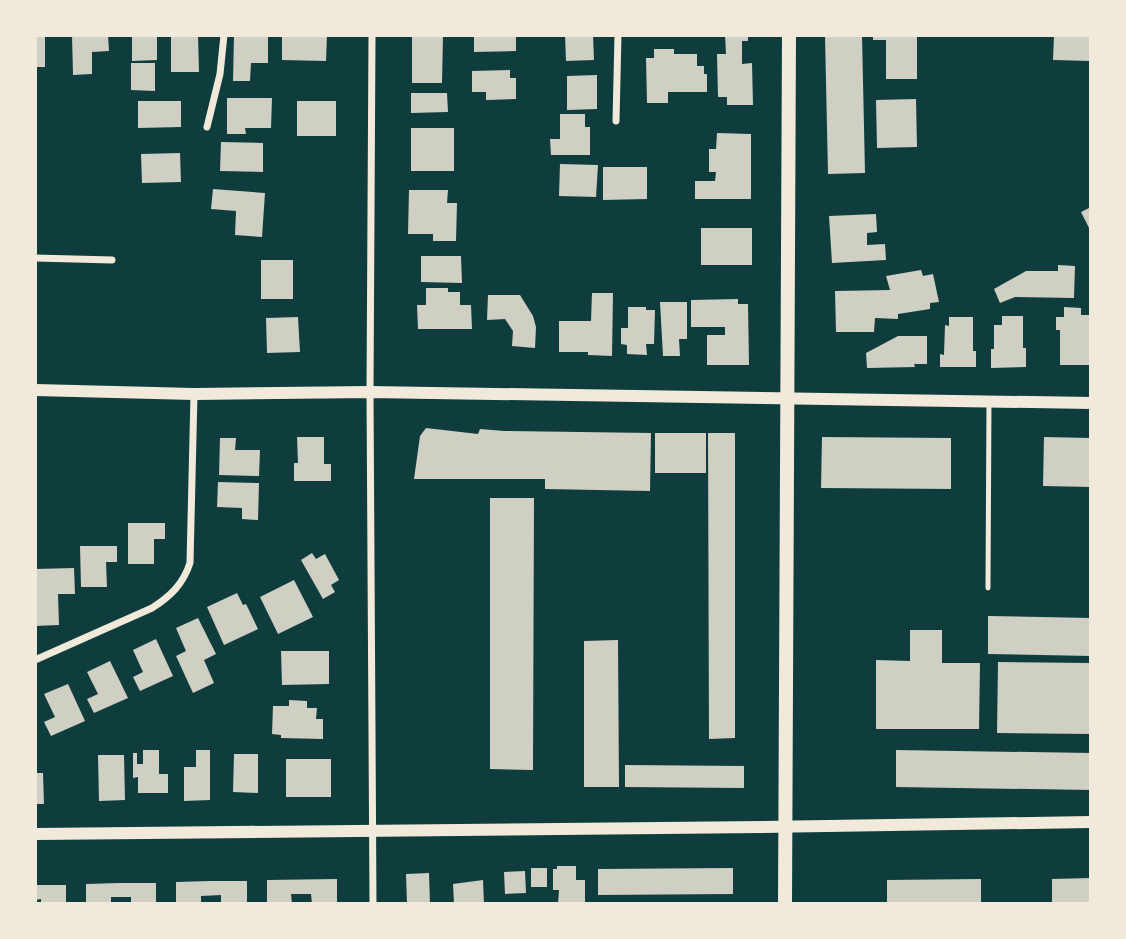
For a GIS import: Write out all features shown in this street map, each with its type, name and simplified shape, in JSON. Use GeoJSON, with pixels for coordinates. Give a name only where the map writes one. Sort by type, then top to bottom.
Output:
{"type":"FeatureCollection","features":[{"type":"Feature","properties":{"kind":"main road"},"geometry":{"type":"LineString","coordinates":[[785,904],[789,35]]}},
{"type":"Feature","properties":{"kind":"street"},"geometry":{"type":"LineString","coordinates":[[207,127],[220,74],[224,35]]}},
{"type":"Feature","properties":{"kind":"street"},"geometry":{"type":"LineString","coordinates":[[372,35],[370,392],[373,904]]}},
{"type":"Feature","properties":{"kind":"street"},"geometry":{"type":"LineString","coordinates":[[616,121],[618,35]]}},
{"type":"Feature","properties":{"kind":"street"},"geometry":{"type":"LineString","coordinates":[[35,258],[112,260]]}},
{"type":"Feature","properties":{"kind":"street"},"geometry":{"type":"LineString","coordinates":[[35,390],[194,394],[370,392],[1091,403]]}},
{"type":"Feature","properties":{"kind":"street"},"geometry":{"type":"LineString","coordinates":[[35,660],[152,608],[167,598],[186,577],[190,563],[194,394]]}},
{"type":"Feature","properties":{"kind":"street"},"geometry":{"type":"LineString","coordinates":[[35,834],[1091,822]]}},
{"type":"Feature","properties":{"kind":"lane"},"geometry":{"type":"LineString","coordinates":[[988,588],[989,401]]}},
{"type":"Feature","properties":{"kind":"building"},"geometry":{"type":"Polygon","coordinates":[[[35,35],[45,35],[45,67],[35,67],[35,35]]]}},
{"type":"Feature","properties":{"kind":"building"},"geometry":{"type":"Polygon","coordinates":[[[72,35],[108,35],[109,51],[92,52],[92,74],[73,75],[72,35]]]}},
{"type":"Feature","properties":{"kind":"building"},"geometry":{"type":"Polygon","coordinates":[[[132,35],[157,35],[157,60],[132,61],[132,35]]]}},
{"type":"Feature","properties":{"kind":"building"},"geometry":{"type":"Polygon","coordinates":[[[171,35],[198,35],[199,72],[171,72],[171,35]]]}},
{"type":"Feature","properties":{"kind":"building"},"geometry":{"type":"Polygon","coordinates":[[[234,35],[268,35],[268,63],[251,63],[250,81],[233,81],[234,35]]]}},
{"type":"Feature","properties":{"kind":"building"},"geometry":{"type":"Polygon","coordinates":[[[282,35],[327,35],[326,61],[282,60],[282,35]]]}},
{"type":"Feature","properties":{"kind":"building"},"geometry":{"type":"Polygon","coordinates":[[[412,35],[443,35],[442,83],[412,83],[412,35]]]}},
{"type":"Feature","properties":{"kind":"building"},"geometry":{"type":"Polygon","coordinates":[[[474,35],[516,35],[516,51],[474,52],[474,35]]]}},
{"type":"Feature","properties":{"kind":"building"},"geometry":{"type":"Polygon","coordinates":[[[565,35],[593,35],[594,60],[566,61],[565,35]]]}},
{"type":"Feature","properties":{"kind":"building"},"geometry":{"type":"Polygon","coordinates":[[[725,35],[748,35],[748,41],[742,41],[742,64],[752,63],[753,105],[727,105],[727,97],[718,97],[717,54],[726,54],[725,35]]]}},
{"type":"Feature","properties":{"kind":"building"},"geometry":{"type":"Polygon","coordinates":[[[825,35],[862,35],[865,173],[828,174],[825,35]]]}},
{"type":"Feature","properties":{"kind":"building"},"geometry":{"type":"Polygon","coordinates":[[[873,35],[917,35],[917,79],[886,79],[886,40],[873,40],[873,35]]]}},
{"type":"Feature","properties":{"kind":"building"},"geometry":{"type":"Polygon","coordinates":[[[1054,35],[1091,35],[1091,61],[1053,60],[1054,35]]]}},
{"type":"Feature","properties":{"kind":"building"},"geometry":{"type":"Polygon","coordinates":[[[654,49],[674,49],[674,54],[697,54],[697,66],[704,66],[704,74],[707,74],[707,92],[668,92],[668,103],[647,103],[646,58],[654,58],[654,49]]]}},
{"type":"Feature","properties":{"kind":"building"},"geometry":{"type":"Polygon","coordinates":[[[131,63],[155,63],[155,91],[131,90],[131,63]]]}},
{"type":"Feature","properties":{"kind":"building"},"geometry":{"type":"Polygon","coordinates":[[[510,70],[510,78],[516,78],[516,99],[486,100],[486,92],[472,92],[472,71],[510,70]]]}},
{"type":"Feature","properties":{"kind":"building"},"geometry":{"type":"Polygon","coordinates":[[[597,75],[597,109],[567,110],[567,76],[597,75]]]}},
{"type":"Feature","properties":{"kind":"building"},"geometry":{"type":"Polygon","coordinates":[[[411,93],[447,93],[448,112],[411,113],[411,93]]]}},
{"type":"Feature","properties":{"kind":"building"},"geometry":{"type":"Polygon","coordinates":[[[227,98],[272,98],[271,128],[245,128],[246,134],[227,134],[227,98]]]}},
{"type":"Feature","properties":{"kind":"building"},"geometry":{"type":"Polygon","coordinates":[[[916,99],[917,147],[877,148],[876,100],[916,99]]]}},
{"type":"Feature","properties":{"kind":"building"},"geometry":{"type":"Polygon","coordinates":[[[138,101],[181,101],[181,127],[138,128],[138,101]]]}},
{"type":"Feature","properties":{"kind":"building"},"geometry":{"type":"Polygon","coordinates":[[[297,101],[336,101],[336,136],[297,136],[297,101]]]}},
{"type":"Feature","properties":{"kind":"building"},"geometry":{"type":"Polygon","coordinates":[[[560,114],[585,114],[585,127],[590,127],[590,155],[551,155],[550,139],[560,139],[560,114]]]}},
{"type":"Feature","properties":{"kind":"building"},"geometry":{"type":"Polygon","coordinates":[[[411,128],[454,128],[454,171],[411,171],[411,128]]]}},
{"type":"Feature","properties":{"kind":"building"},"geometry":{"type":"Polygon","coordinates":[[[717,133],[751,134],[751,199],[695,199],[695,181],[715,181],[716,172],[709,172],[709,149],[716,149],[717,133]]]}},
{"type":"Feature","properties":{"kind":"building"},"geometry":{"type":"Polygon","coordinates":[[[221,142],[263,143],[263,172],[220,171],[221,142]]]}},
{"type":"Feature","properties":{"kind":"building"},"geometry":{"type":"Polygon","coordinates":[[[180,153],[181,182],[142,183],[141,154],[180,153]]]}},
{"type":"Feature","properties":{"kind":"building"},"geometry":{"type":"Polygon","coordinates":[[[560,164],[598,165],[596,197],[559,196],[560,164]]]}},
{"type":"Feature","properties":{"kind":"building"},"geometry":{"type":"Polygon","coordinates":[[[603,167],[647,167],[647,199],[603,200],[603,167]]]}},
{"type":"Feature","properties":{"kind":"building"},"geometry":{"type":"Polygon","coordinates":[[[213,189],[265,193],[262,237],[235,235],[236,211],[211,209],[213,189]]]}},
{"type":"Feature","properties":{"kind":"building"},"geometry":{"type":"Polygon","coordinates":[[[409,190],[448,190],[447,203],[457,203],[456,241],[433,241],[433,234],[408,234],[409,190]]]}},
{"type":"Feature","properties":{"kind":"building"},"geometry":{"type":"Polygon","coordinates":[[[1091,207],[1091,232],[1081,212],[1091,207]]]}},
{"type":"Feature","properties":{"kind":"building"},"geometry":{"type":"Polygon","coordinates":[[[876,214],[877,232],[867,233],[867,245],[885,244],[886,260],[832,263],[829,216],[876,214]]]}},
{"type":"Feature","properties":{"kind":"building"},"geometry":{"type":"Polygon","coordinates":[[[701,228],[752,228],[752,265],[701,265],[701,228]]]}},
{"type":"Feature","properties":{"kind":"building"},"geometry":{"type":"Polygon","coordinates":[[[421,256],[461,256],[462,283],[421,282],[421,256]]]}},
{"type":"Feature","properties":{"kind":"building"},"geometry":{"type":"Polygon","coordinates":[[[261,260],[293,260],[293,299],[261,299],[261,260]]]}},
{"type":"Feature","properties":{"kind":"building"},"geometry":{"type":"Polygon","coordinates":[[[1058,265],[1075,266],[1074,298],[1015,297],[1000,303],[994,289],[1026,271],[1058,271],[1058,265]]]}},
{"type":"Feature","properties":{"kind":"building"},"geometry":{"type":"Polygon","coordinates":[[[921,270],[923,276],[933,274],[939,302],[930,303],[930,309],[898,314],[898,319],[875,318],[874,332],[836,332],[835,291],[890,290],[886,276],[921,270]]]}},
{"type":"Feature","properties":{"kind":"building"},"geometry":{"type":"Polygon","coordinates":[[[426,288],[448,288],[448,292],[460,292],[460,305],[471,305],[472,329],[418,329],[417,305],[426,305],[426,288]]]}},
{"type":"Feature","properties":{"kind":"building"},"geometry":{"type":"Polygon","coordinates":[[[592,293],[613,293],[612,356],[588,355],[588,352],[559,352],[559,321],[591,321],[592,293]]]}},
{"type":"Feature","properties":{"kind":"building"},"geometry":{"type":"Polygon","coordinates":[[[488,295],[520,295],[533,316],[536,327],[535,348],[512,346],[513,331],[505,319],[487,320],[488,295]]]}},
{"type":"Feature","properties":{"kind":"building"},"geometry":{"type":"Polygon","coordinates":[[[738,299],[738,304],[748,304],[749,365],[707,365],[707,335],[725,335],[725,327],[691,327],[691,300],[738,299]]]}},
{"type":"Feature","properties":{"kind":"building"},"geometry":{"type":"Polygon","coordinates":[[[660,302],[687,302],[687,339],[679,339],[680,356],[663,356],[660,302]]]}},
{"type":"Feature","properties":{"kind":"building"},"geometry":{"type":"Polygon","coordinates":[[[628,307],[655,310],[654,344],[646,344],[647,355],[627,354],[627,345],[621,344],[621,328],[628,328],[628,307]]]}},
{"type":"Feature","properties":{"kind":"building"},"geometry":{"type":"Polygon","coordinates":[[[1064,307],[1081,308],[1081,315],[1091,315],[1091,365],[1060,365],[1060,330],[1056,330],[1056,317],[1064,317],[1064,307]]]}},
{"type":"Feature","properties":{"kind":"building"},"geometry":{"type":"Polygon","coordinates":[[[1002,316],[1023,316],[1026,367],[991,368],[994,325],[1002,325],[1002,316]]]}},
{"type":"Feature","properties":{"kind":"building"},"geometry":{"type":"Polygon","coordinates":[[[298,317],[300,352],[267,353],[266,318],[298,317]]]}},
{"type":"Feature","properties":{"kind":"building"},"geometry":{"type":"Polygon","coordinates":[[[949,317],[973,317],[976,367],[940,367],[940,354],[944,355],[945,325],[949,326],[949,317]]]}},
{"type":"Feature","properties":{"kind":"building"},"geometry":{"type":"Polygon","coordinates":[[[898,336],[927,336],[927,364],[914,364],[915,367],[867,368],[866,353],[898,336]]]}},
{"type":"Feature","properties":{"kind":"building"},"geometry":{"type":"Polygon","coordinates":[[[426,428],[478,434],[480,429],[651,433],[650,491],[545,489],[545,479],[414,479],[420,436],[426,428]]]}},
{"type":"Feature","properties":{"kind":"building"},"geometry":{"type":"Polygon","coordinates":[[[655,433],[706,433],[706,473],[655,473],[655,433]]]}},
{"type":"Feature","properties":{"kind":"building"},"geometry":{"type":"Polygon","coordinates":[[[708,433],[735,433],[735,738],[709,739],[708,433]]]}},
{"type":"Feature","properties":{"kind":"building"},"geometry":{"type":"Polygon","coordinates":[[[297,437],[324,437],[324,464],[331,464],[331,481],[294,481],[294,463],[298,463],[297,437]]]}},
{"type":"Feature","properties":{"kind":"building"},"geometry":{"type":"Polygon","coordinates":[[[822,437],[951,438],[951,489],[821,488],[822,437]]]}},
{"type":"Feature","properties":{"kind":"building"},"geometry":{"type":"Polygon","coordinates":[[[1044,437],[1091,438],[1091,487],[1043,486],[1044,437]]]}},
{"type":"Feature","properties":{"kind":"building"},"geometry":{"type":"Polygon","coordinates":[[[220,438],[236,438],[235,450],[260,450],[259,476],[219,475],[220,438]]]}},
{"type":"Feature","properties":{"kind":"building"},"geometry":{"type":"Polygon","coordinates":[[[218,482],[259,483],[258,520],[242,519],[242,508],[217,507],[218,482]]]}},
{"type":"Feature","properties":{"kind":"building"},"geometry":{"type":"Polygon","coordinates":[[[490,498],[534,498],[533,770],[490,769],[490,498]]]}},
{"type":"Feature","properties":{"kind":"building"},"geometry":{"type":"Polygon","coordinates":[[[128,523],[165,523],[165,539],[154,539],[154,564],[128,564],[128,523]]]}},
{"type":"Feature","properties":{"kind":"building"},"geometry":{"type":"Polygon","coordinates":[[[80,546],[117,546],[117,562],[106,562],[107,587],[81,587],[80,546]]]}},
{"type":"Feature","properties":{"kind":"building"},"geometry":{"type":"Polygon","coordinates":[[[312,553],[316,559],[325,554],[339,580],[331,585],[335,592],[323,599],[301,560],[312,553]]]}},
{"type":"Feature","properties":{"kind":"building"},"geometry":{"type":"Polygon","coordinates":[[[74,568],[75,594],[58,594],[59,625],[35,626],[35,569],[74,568]]]}},
{"type":"Feature","properties":{"kind":"building"},"geometry":{"type":"Polygon","coordinates":[[[294,580],[313,617],[278,634],[260,597],[294,580]]]}},
{"type":"Feature","properties":{"kind":"building"},"geometry":{"type":"Polygon","coordinates":[[[237,593],[243,605],[246,604],[258,629],[224,645],[207,607],[237,593]]]}},
{"type":"Feature","properties":{"kind":"building"},"geometry":{"type":"Polygon","coordinates":[[[988,616],[1091,618],[1091,656],[988,654],[988,616]]]}},
{"type":"Feature","properties":{"kind":"building"},"geometry":{"type":"Polygon","coordinates":[[[198,618],[216,654],[204,660],[214,683],[193,693],[176,656],[186,651],[176,628],[198,618]]]}},
{"type":"Feature","properties":{"kind":"building"},"geometry":{"type":"Polygon","coordinates":[[[910,630],[942,630],[942,663],[980,663],[979,729],[876,729],[876,660],[910,661],[910,630]]]}},
{"type":"Feature","properties":{"kind":"building"},"geometry":{"type":"Polygon","coordinates":[[[156,639],[173,676],[140,691],[133,677],[143,672],[133,650],[156,639]]]}},
{"type":"Feature","properties":{"kind":"building"},"geometry":{"type":"Polygon","coordinates":[[[618,640],[619,787],[584,787],[584,641],[618,640]]]}},
{"type":"Feature","properties":{"kind":"building"},"geometry":{"type":"Polygon","coordinates":[[[281,651],[329,651],[329,684],[282,685],[281,651]]]}},
{"type":"Feature","properties":{"kind":"building"},"geometry":{"type":"Polygon","coordinates":[[[110,661],[128,698],[94,713],[87,699],[98,694],[87,672],[110,661]]]}},
{"type":"Feature","properties":{"kind":"building"},"geometry":{"type":"Polygon","coordinates":[[[998,662],[1091,663],[1091,734],[997,733],[998,662]]]}},
{"type":"Feature","properties":{"kind":"building"},"geometry":{"type":"Polygon","coordinates":[[[68,684],[85,721],[51,736],[44,722],[55,717],[44,694],[68,684]]]}},
{"type":"Feature","properties":{"kind":"building"},"geometry":{"type":"Polygon","coordinates":[[[289,700],[307,701],[307,708],[317,708],[316,719],[323,719],[323,739],[281,738],[281,735],[272,734],[273,706],[289,706],[289,700]]]}},
{"type":"Feature","properties":{"kind":"building"},"geometry":{"type":"Polygon","coordinates":[[[143,750],[159,750],[159,774],[168,774],[168,793],[138,793],[138,777],[133,778],[133,753],[137,753],[137,764],[143,764],[143,750]]]}},
{"type":"Feature","properties":{"kind":"building"},"geometry":{"type":"Polygon","coordinates":[[[196,750],[210,750],[210,800],[184,801],[184,767],[196,767],[196,750]]]}},
{"type":"Feature","properties":{"kind":"building"},"geometry":{"type":"Polygon","coordinates":[[[896,750],[1091,753],[1091,790],[896,787],[896,750]]]}},
{"type":"Feature","properties":{"kind":"building"},"geometry":{"type":"Polygon","coordinates":[[[234,754],[258,754],[258,793],[233,792],[234,754]]]}},
{"type":"Feature","properties":{"kind":"building"},"geometry":{"type":"Polygon","coordinates":[[[98,755],[124,755],[125,800],[99,801],[98,755]]]}},
{"type":"Feature","properties":{"kind":"building"},"geometry":{"type":"Polygon","coordinates":[[[286,759],[331,759],[331,797],[286,797],[286,759]]]}},
{"type":"Feature","properties":{"kind":"building"},"geometry":{"type":"Polygon","coordinates":[[[625,765],[744,766],[744,788],[625,787],[625,765]]]}},
{"type":"Feature","properties":{"kind":"building"},"geometry":{"type":"Polygon","coordinates":[[[35,773],[43,773],[44,804],[35,804],[35,773]]]}},
{"type":"Feature","properties":{"kind":"building"},"geometry":{"type":"Polygon","coordinates":[[[557,866],[576,866],[576,880],[585,880],[585,904],[558,904],[559,890],[553,890],[553,869],[557,869],[557,866]]]}},
{"type":"Feature","properties":{"kind":"building"},"geometry":{"type":"Polygon","coordinates":[[[531,868],[547,868],[547,887],[531,887],[531,868]]]}},
{"type":"Feature","properties":{"kind":"building"},"geometry":{"type":"Polygon","coordinates":[[[733,868],[733,894],[598,895],[598,869],[733,868]]]}},
{"type":"Feature","properties":{"kind":"building"},"geometry":{"type":"Polygon","coordinates":[[[525,871],[526,893],[505,894],[504,872],[525,871]]]}},
{"type":"Feature","properties":{"kind":"building"},"geometry":{"type":"Polygon","coordinates":[[[429,873],[430,904],[407,904],[406,874],[429,873]]]}},
{"type":"Feature","properties":{"kind":"building"},"geometry":{"type":"Polygon","coordinates":[[[1091,878],[1091,904],[1052,904],[1052,879],[1091,878]]]}},
{"type":"Feature","properties":{"kind":"building"},"geometry":{"type":"Polygon","coordinates":[[[337,879],[337,904],[312,904],[311,894],[291,894],[292,904],[267,904],[267,880],[337,879]]]}},
{"type":"Feature","properties":{"kind":"building"},"geometry":{"type":"Polygon","coordinates":[[[981,879],[981,904],[887,904],[887,880],[981,879]]]}},
{"type":"Feature","properties":{"kind":"building"},"geometry":{"type":"Polygon","coordinates":[[[483,880],[484,904],[454,904],[453,884],[483,880]]]}},
{"type":"Feature","properties":{"kind":"building"},"geometry":{"type":"Polygon","coordinates":[[[247,881],[247,904],[221,904],[221,895],[201,896],[201,904],[176,904],[176,882],[247,881]]]}},
{"type":"Feature","properties":{"kind":"building"},"geometry":{"type":"Polygon","coordinates":[[[156,883],[156,904],[131,904],[131,897],[111,897],[111,904],[86,904],[86,884],[156,883]]]}},
{"type":"Feature","properties":{"kind":"building"},"geometry":{"type":"Polygon","coordinates":[[[35,885],[66,885],[66,904],[41,904],[41,899],[35,900],[35,885]]]}}]}
